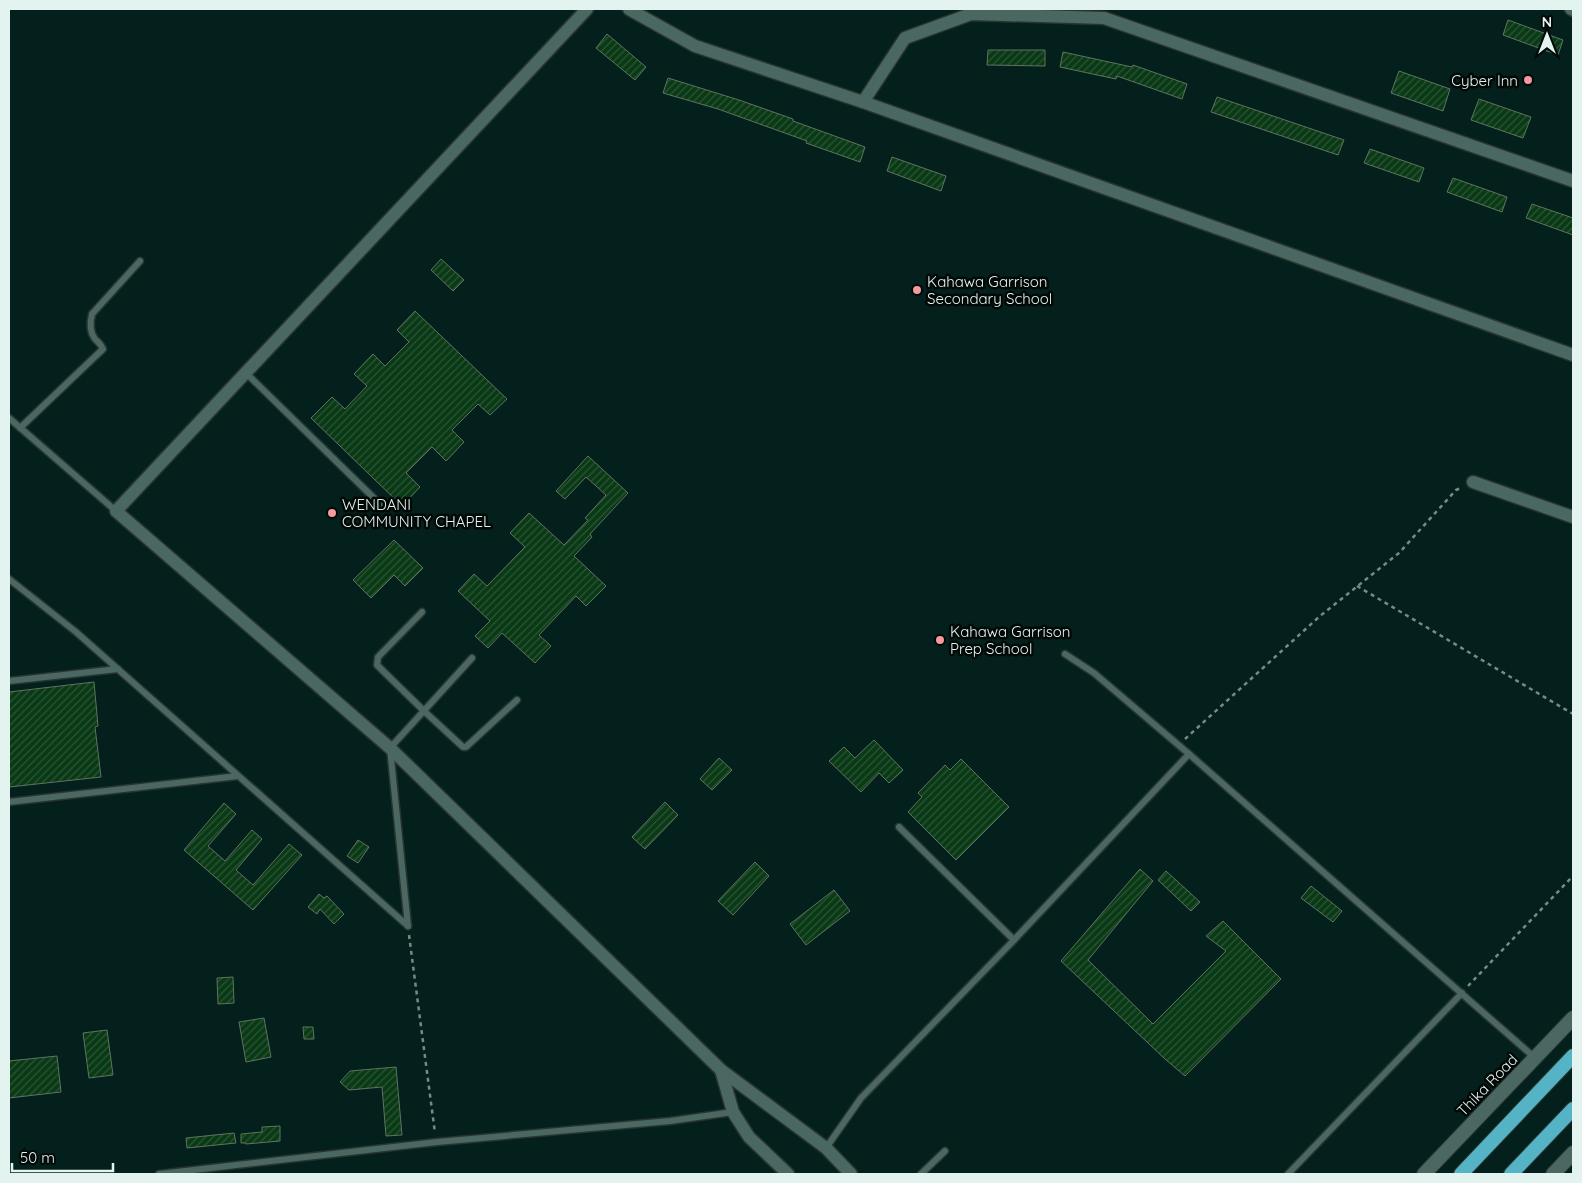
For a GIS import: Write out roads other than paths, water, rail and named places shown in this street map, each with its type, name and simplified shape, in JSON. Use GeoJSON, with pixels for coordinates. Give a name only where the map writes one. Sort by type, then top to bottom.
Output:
{"type":"FeatureCollection","features":[{"type":"Feature","properties":{"kind":"highway"},"geometry":{"type":"LineString","coordinates":[[1461,1174],[1573,1056]]}},
{"type":"Feature","properties":{"kind":"highway"},"geometry":{"type":"LineString","coordinates":[[1511,1174],[1573,1109]]}},
{"type":"Feature","properties":{"kind":"main road","name":"Thika Road"},"geometry":{"type":"LineString","coordinates":[[1424,1174],[1573,1018]]}},
{"type":"Feature","properties":{"kind":"main road"},"geometry":{"type":"LineString","coordinates":[[1553,1174],[1573,1153]]}},
{"type":"Feature","properties":{"kind":"street"},"geometry":{"type":"LineString","coordinates":[[587,9],[116,511],[390,748],[721,1070],[826,1148],[851,1174]]}},
{"type":"Feature","properties":{"kind":"street"},"geometry":{"type":"LineString","coordinates":[[629,9],[695,46],[863,102],[1573,355]]}},
{"type":"Feature","properties":{"kind":"street"},"geometry":{"type":"LineString","coordinates":[[863,102],[904,38],[971,14],[1104,18],[1573,181]]}},
{"type":"Feature","properties":{"kind":"street"},"geometry":{"type":"LineString","coordinates":[[1474,482],[1573,518]]}},
{"type":"Feature","properties":{"kind":"street"},"geometry":{"type":"LineString","coordinates":[[721,1070],[733,1112],[749,1137],[788,1174]]}},
{"type":"Feature","properties":{"kind":"lane"},"geometry":{"type":"LineString","coordinates":[[20,428],[102,349],[91,332],[90,320],[92,314],[140,261]]}},
{"type":"Feature","properties":{"kind":"lane"},"geometry":{"type":"LineString","coordinates":[[246,373],[381,504]]}},
{"type":"Feature","properties":{"kind":"lane"},"geometry":{"type":"LineString","coordinates":[[9,418],[116,511]]}},
{"type":"Feature","properties":{"kind":"lane"},"geometry":{"type":"LineString","coordinates":[[9,580],[76,632],[408,926],[390,748],[472,658]]}},
{"type":"Feature","properties":{"kind":"lane"},"geometry":{"type":"LineString","coordinates":[[422,612],[376,661],[377,665],[424,711],[466,747],[517,700]]}},
{"type":"Feature","properties":{"kind":"lane"},"geometry":{"type":"LineString","coordinates":[[1065,654],[1094,673],[1190,754],[1535,1058]]}},
{"type":"Feature","properties":{"kind":"lane"},"geometry":{"type":"LineString","coordinates":[[9,681],[118,670]]}},
{"type":"Feature","properties":{"kind":"lane"},"geometry":{"type":"LineString","coordinates":[[826,1148],[861,1098],[1190,754]]}},
{"type":"Feature","properties":{"kind":"lane"},"geometry":{"type":"LineString","coordinates":[[9,802],[238,776]]}},
{"type":"Feature","properties":{"kind":"lane"},"geometry":{"type":"LineString","coordinates":[[899,827],[1014,940]]}},
{"type":"Feature","properties":{"kind":"lane"},"geometry":{"type":"LineString","coordinates":[[1288,1174],[1462,993]]}},
{"type":"Feature","properties":{"kind":"lane"},"geometry":{"type":"LineString","coordinates":[[159,1174],[437,1142],[670,1121],[733,1112]]}},
{"type":"Feature","properties":{"kind":"lane"},"geometry":{"type":"LineString","coordinates":[[922,1174],[945,1151]]}},
{"type":"Feature","properties":{"kind":"place","name":"Cyber Inn"},"geometry":{"type":"Point","coordinates":[1528,80]}},
{"type":"Feature","properties":{"kind":"place","name":"Kahawa Garrison Secondary School"},"geometry":{"type":"Point","coordinates":[917,290]}},
{"type":"Feature","properties":{"kind":"place","name":"WENDANI COMMUNITY CHAPEL"},"geometry":{"type":"Point","coordinates":[332,513]}},
{"type":"Feature","properties":{"kind":"place","name":"Kahawa Garrison Prep School"},"geometry":{"type":"Point","coordinates":[940,640]}}]}
